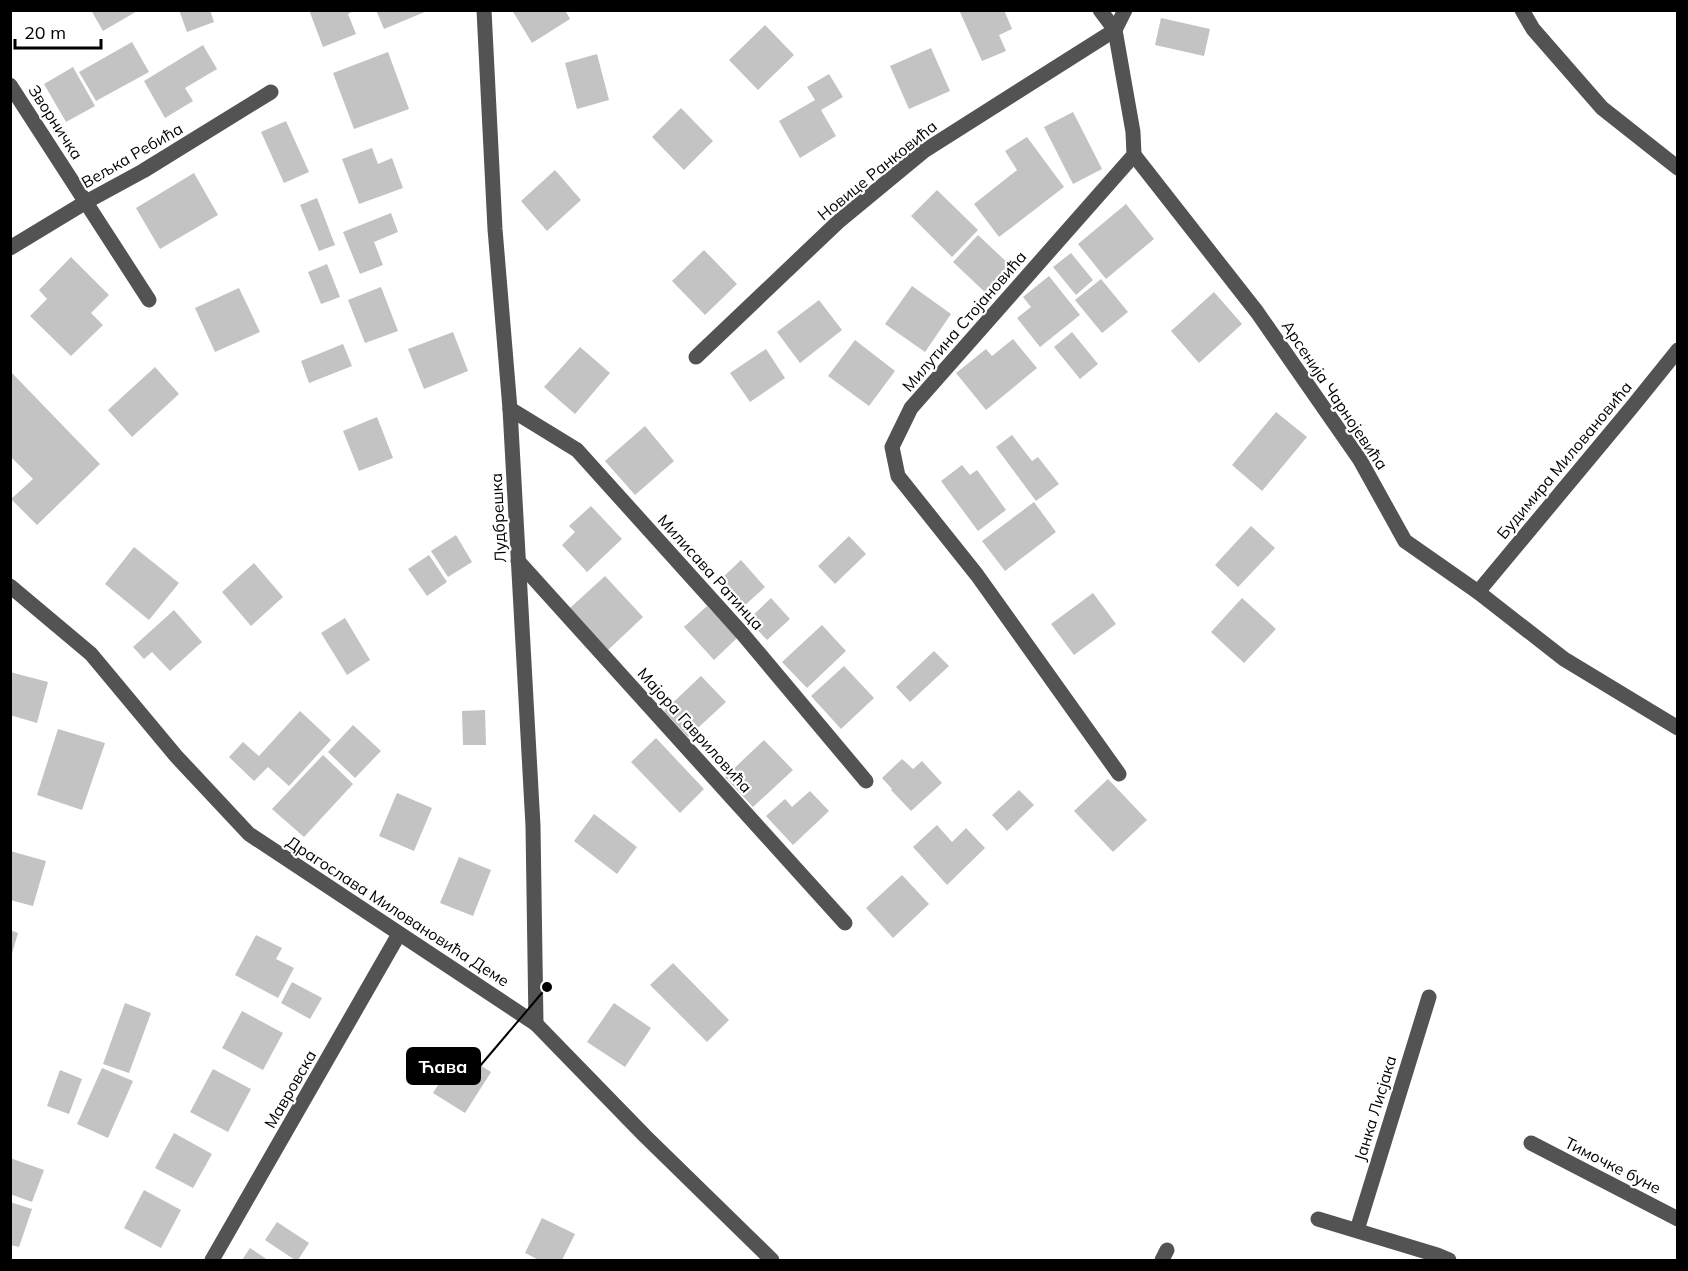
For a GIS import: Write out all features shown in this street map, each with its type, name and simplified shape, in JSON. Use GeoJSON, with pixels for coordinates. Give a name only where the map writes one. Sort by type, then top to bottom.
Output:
{"type":"FeatureCollection","features":[{"type":"Feature","properties":{"kind":"street","name":"Лудбрешка"},"geometry":{"type":"LineString","coordinates":[[484,10],[495,229],[510,409],[533,826],[536,1024]]}},
{"type":"Feature","properties":{"kind":"street"},"geometry":{"type":"LineString","coordinates":[[1100,10],[1115,30],[1134,155]]}},
{"type":"Feature","properties":{"kind":"street"},"geometry":{"type":"LineString","coordinates":[[1115,30],[1125,10]]}},
{"type":"Feature","properties":{"kind":"street"},"geometry":{"type":"LineString","coordinates":[[1522,10],[1533,29],[1602,108],[1677,168]]}},
{"type":"Feature","properties":{"kind":"street","name":"Новице Ранковића"},"geometry":{"type":"LineString","coordinates":[[696,357],[838,222],[924,151],[1115,30]]}},
{"type":"Feature","properties":{"kind":"street","name":"Зворничка"},"geometry":{"type":"LineString","coordinates":[[10,85],[149,300]]}},
{"type":"Feature","properties":{"kind":"street","name":"Вељка Ребића"},"geometry":{"type":"LineString","coordinates":[[10,248],[143,171],[271,92]]}},
{"type":"Feature","properties":{"kind":"street","name":"Арсенија Чарнојевића"},"geometry":{"type":"LineString","coordinates":[[1134,155],[1270,330],[1360,460],[1405,541],[1478,592],[1564,659],[1677,728]]}},
{"type":"Feature","properties":{"kind":"street","name":"Милутина Стојановића"},"geometry":{"type":"LineString","coordinates":[[1119,774],[977,575],[898,476],[891,447],[912,408],[1134,155]]}},
{"type":"Feature","properties":{"kind":"street","name":"Будимира Миловановића"},"geometry":{"type":"LineString","coordinates":[[1478,592],[1677,350]]}},
{"type":"Feature","properties":{"kind":"street","name":"Милисава Ратинца"},"geometry":{"type":"LineString","coordinates":[[510,409],[577,450],[741,632],[866,781]]}},
{"type":"Feature","properties":{"kind":"street","name":"Мајора Гавриловића"},"geometry":{"type":"LineString","coordinates":[[518,561],[845,923]]}},
{"type":"Feature","properties":{"kind":"street","name":"Драгослава Миловановића Деме"},"geometry":{"type":"LineString","coordinates":[[10,586],[91,654],[176,756],[249,834],[536,1024],[645,1136],[772,1260]]}},
{"type":"Feature","properties":{"kind":"street","name":"Мавровска"},"geometry":{"type":"LineString","coordinates":[[212,1260],[399,934]]}},
{"type":"Feature","properties":{"kind":"street","name":"Јанка Лисјака"},"geometry":{"type":"LineString","coordinates":[[1356,1230],[1429,997]]}},
{"type":"Feature","properties":{"kind":"street","name":"Тимочке буне"},"geometry":{"type":"LineString","coordinates":[[1531,1143],[1677,1219]]}},
{"type":"Feature","properties":{"kind":"street"},"geometry":{"type":"LineString","coordinates":[[1318,1219],[1449,1260]]}},
{"type":"Feature","properties":{"kind":"building"},"geometry":{"type":"Polygon","coordinates":[[[91,10],[139,10],[103,31],[91,10]]]}},
{"type":"Feature","properties":{"kind":"building"},"geometry":{"type":"Polygon","coordinates":[[[179,10],[210,10],[214,22],[187,32],[179,10]]]}},
{"type":"Feature","properties":{"kind":"building"},"geometry":{"type":"Polygon","coordinates":[[[309,10],[355,10],[348,14],[356,34],[323,47],[309,10]]]}},
{"type":"Feature","properties":{"kind":"building"},"geometry":{"type":"Polygon","coordinates":[[[376,10],[427,10],[427,11],[384,29],[376,10]]]}},
{"type":"Feature","properties":{"kind":"building"},"geometry":{"type":"Polygon","coordinates":[[[512,10],[565,10],[570,19],[532,43],[512,10]]]}},
{"type":"Feature","properties":{"kind":"building"},"geometry":{"type":"Polygon","coordinates":[[[959,10],[1004,10],[1012,29],[999,35],[1006,51],[982,61],[959,10]]]}},
{"type":"Feature","properties":{"kind":"building"},"geometry":{"type":"Polygon","coordinates":[[[1161,18],[1210,29],[1204,56],[1155,45],[1161,18]]]}},
{"type":"Feature","properties":{"kind":"building"},"geometry":{"type":"Polygon","coordinates":[[[765,25],[794,55],[758,90],[729,60],[765,25]]]}},
{"type":"Feature","properties":{"kind":"building"},"geometry":{"type":"Polygon","coordinates":[[[132,42],[149,72],[96,101],[79,72],[132,42]]]}},
{"type":"Feature","properties":{"kind":"building"},"geometry":{"type":"Polygon","coordinates":[[[203,45],[217,69],[185,88],[193,101],[165,118],[144,81],[203,45]]]}},
{"type":"Feature","properties":{"kind":"building"},"geometry":{"type":"Polygon","coordinates":[[[931,48],[950,91],[909,109],[890,66],[931,48]]]}},
{"type":"Feature","properties":{"kind":"building"},"geometry":{"type":"Polygon","coordinates":[[[388,52],[409,109],[354,129],[333,73],[388,52]]]}},
{"type":"Feature","properties":{"kind":"building"},"geometry":{"type":"Polygon","coordinates":[[[597,54],[609,100],[577,109],[565,63],[597,54]]]}},
{"type":"Feature","properties":{"kind":"building"},"geometry":{"type":"Polygon","coordinates":[[[73,67],[95,106],[66,122],[44,84],[73,67]]]}},
{"type":"Feature","properties":{"kind":"building"},"geometry":{"type":"Polygon","coordinates":[[[829,74],[843,97],[821,110],[836,136],[800,158],[779,121],[815,100],[807,87],[829,74]]]}},
{"type":"Feature","properties":{"kind":"building"},"geometry":{"type":"Polygon","coordinates":[[[681,108],[713,141],[684,170],[652,137],[681,108]]]}},
{"type":"Feature","properties":{"kind":"building"},"geometry":{"type":"Polygon","coordinates":[[[1073,112],[1102,169],[1073,184],[1044,127],[1073,112]]]}},
{"type":"Feature","properties":{"kind":"building"},"geometry":{"type":"Polygon","coordinates":[[[286,121],[309,172],[284,183],[261,132],[286,121]]]}},
{"type":"Feature","properties":{"kind":"building"},"geometry":{"type":"Polygon","coordinates":[[[1027,137],[1064,187],[999,237],[974,204],[1017,170],[1005,151],[1027,137]]]}},
{"type":"Feature","properties":{"kind":"building"},"geometry":{"type":"Polygon","coordinates":[[[372,148],[378,164],[392,158],[403,188],[359,204],[342,159],[372,148]]]}},
{"type":"Feature","properties":{"kind":"building"},"geometry":{"type":"Polygon","coordinates":[[[555,170],[581,200],[547,231],[521,201],[555,170]]]}},
{"type":"Feature","properties":{"kind":"building"},"geometry":{"type":"Polygon","coordinates":[[[194,173],[218,215],[160,249],[136,208],[194,173]]]}},
{"type":"Feature","properties":{"kind":"building"},"geometry":{"type":"Polygon","coordinates":[[[937,190],[978,230],[952,257],[911,216],[937,190]]]}},
{"type":"Feature","properties":{"kind":"building"},"geometry":{"type":"Polygon","coordinates":[[[317,198],[335,245],[319,251],[300,205],[317,198]]]}},
{"type":"Feature","properties":{"kind":"building"},"geometry":{"type":"Polygon","coordinates":[[[1126,204],[1154,239],[1106,279],[1078,244],[1126,204]]]}},
{"type":"Feature","properties":{"kind":"building"},"geometry":{"type":"Polygon","coordinates":[[[391,213],[398,232],[374,242],[383,265],[360,274],[343,232],[391,213]]]}},
{"type":"Feature","properties":{"kind":"building"},"geometry":{"type":"Polygon","coordinates":[[[978,235],[1013,268],[988,295],[953,262],[978,235]]]}},
{"type":"Feature","properties":{"kind":"building"},"geometry":{"type":"Polygon","coordinates":[[[704,250],[737,284],[705,315],[672,281],[704,250]]]}},
{"type":"Feature","properties":{"kind":"building"},"geometry":{"type":"Polygon","coordinates":[[[1071,253],[1093,280],[1076,295],[1053,267],[1071,253]]]}},
{"type":"Feature","properties":{"kind":"building"},"geometry":{"type":"Polygon","coordinates":[[[71,257],[109,295],[91,313],[103,325],[71,356],[30,316],[47,299],[39,290],[71,257]]]}},
{"type":"Feature","properties":{"kind":"building"},"geometry":{"type":"Polygon","coordinates":[[[327,264],[340,297],[321,304],[308,272],[327,264]]]}},
{"type":"Feature","properties":{"kind":"building"},"geometry":{"type":"Polygon","coordinates":[[[1049,276],[1080,315],[1040,347],[1017,318],[1031,307],[1023,297],[1049,276]]]}},
{"type":"Feature","properties":{"kind":"building"},"geometry":{"type":"Polygon","coordinates":[[[1101,279],[1128,312],[1102,333],[1075,300],[1101,279]]]}},
{"type":"Feature","properties":{"kind":"building"},"geometry":{"type":"Polygon","coordinates":[[[912,286],[951,314],[925,352],[885,324],[912,286]]]}},
{"type":"Feature","properties":{"kind":"building"},"geometry":{"type":"Polygon","coordinates":[[[381,287],[398,331],[365,343],[348,300],[381,287]]]}},
{"type":"Feature","properties":{"kind":"building"},"geometry":{"type":"Polygon","coordinates":[[[239,288],[260,332],[215,352],[195,308],[239,288]]]}},
{"type":"Feature","properties":{"kind":"building"},"geometry":{"type":"Polygon","coordinates":[[[1214,292],[1242,324],[1199,363],[1171,331],[1214,292]]]}},
{"type":"Feature","properties":{"kind":"building"},"geometry":{"type":"Polygon","coordinates":[[[819,300],[842,330],[800,363],[777,332],[819,300]]]}},
{"type":"Feature","properties":{"kind":"building"},"geometry":{"type":"Polygon","coordinates":[[[453,332],[468,371],[424,389],[408,349],[453,332]]]}},
{"type":"Feature","properties":{"kind":"building"},"geometry":{"type":"Polygon","coordinates":[[[1072,332],[1098,364],[1080,379],[1054,347],[1072,332]]]}},
{"type":"Feature","properties":{"kind":"building"},"geometry":{"type":"Polygon","coordinates":[[[1013,339],[1037,368],[986,410],[956,373],[986,349],[992,356],[1013,339]]]}},
{"type":"Feature","properties":{"kind":"building"},"geometry":{"type":"Polygon","coordinates":[[[855,340],[895,371],[869,406],[828,376],[855,340]]]}},
{"type":"Feature","properties":{"kind":"building"},"geometry":{"type":"Polygon","coordinates":[[[343,344],[352,366],[309,383],[301,361],[343,344]]]}},
{"type":"Feature","properties":{"kind":"building"},"geometry":{"type":"Polygon","coordinates":[[[580,347],[610,373],[575,414],[544,387],[580,347]]]}},
{"type":"Feature","properties":{"kind":"building"},"geometry":{"type":"Polygon","coordinates":[[[766,349],[785,378],[750,402],[730,373],[766,349]]]}},
{"type":"Feature","properties":{"kind":"building"},"geometry":{"type":"Polygon","coordinates":[[[155,367],[179,394],[132,437],[108,410],[155,367]]]}},
{"type":"Feature","properties":{"kind":"building"},"geometry":{"type":"Polygon","coordinates":[[[10,371],[100,464],[37,525],[11,499],[33,479],[10,456],[10,371]]]}},
{"type":"Feature","properties":{"kind":"building"},"geometry":{"type":"Polygon","coordinates":[[[1276,412],[1307,437],[1262,491],[1232,465],[1276,412]]]}},
{"type":"Feature","properties":{"kind":"building"},"geometry":{"type":"Polygon","coordinates":[[[377,417],[393,458],[359,471],[343,431],[377,417]]]}},
{"type":"Feature","properties":{"kind":"building"},"geometry":{"type":"Polygon","coordinates":[[[645,426],[674,461],[635,495],[605,461],[645,426]]]}},
{"type":"Feature","properties":{"kind":"building"},"geometry":{"type":"Polygon","coordinates":[[[1012,435],[1032,461],[1038,457],[1059,484],[1036,501],[996,447],[1012,435]]]}},
{"type":"Feature","properties":{"kind":"building"},"geometry":{"type":"Polygon","coordinates":[[[962,465],[970,475],[977,470],[1006,510],[978,531],[941,481],[962,465]]]}},
{"type":"Feature","properties":{"kind":"building"},"geometry":{"type":"Polygon","coordinates":[[[1034,502],[1056,532],[1005,571],[982,541],[1034,502]]]}},
{"type":"Feature","properties":{"kind":"building"},"geometry":{"type":"Polygon","coordinates":[[[591,506],[622,539],[587,572],[562,545],[575,532],[569,526],[591,506]]]}},
{"type":"Feature","properties":{"kind":"building"},"geometry":{"type":"Polygon","coordinates":[[[1251,526],[1275,548],[1238,587],[1215,565],[1251,526]]]}},
{"type":"Feature","properties":{"kind":"building"},"geometry":{"type":"Polygon","coordinates":[[[456,535],[472,562],[448,577],[431,551],[456,535]]]}},
{"type":"Feature","properties":{"kind":"building"},"geometry":{"type":"Polygon","coordinates":[[[849,536],[866,554],[835,584],[818,566],[849,536]]]}},
{"type":"Feature","properties":{"kind":"building"},"geometry":{"type":"Polygon","coordinates":[[[134,547],[179,583],[149,620],[105,584],[134,547]]]}},
{"type":"Feature","properties":{"kind":"building"},"geometry":{"type":"Polygon","coordinates":[[[429,555],[447,582],[427,596],[408,569],[429,555]]]}},
{"type":"Feature","properties":{"kind":"building"},"geometry":{"type":"Polygon","coordinates":[[[741,560],[765,587],[744,606],[720,580],[741,560]]]}},
{"type":"Feature","properties":{"kind":"building"},"geometry":{"type":"Polygon","coordinates":[[[254,563],[283,597],[251,626],[222,592],[254,563]]]}},
{"type":"Feature","properties":{"kind":"building"},"geometry":{"type":"Polygon","coordinates":[[[605,576],[643,617],[608,650],[570,608],[605,576]]]}},
{"type":"Feature","properties":{"kind":"building"},"geometry":{"type":"Polygon","coordinates":[[[1093,593],[1116,624],[1074,655],[1051,624],[1093,593]]]}},
{"type":"Feature","properties":{"kind":"building"},"geometry":{"type":"Polygon","coordinates":[[[771,598],[790,619],[767,640],[748,620],[771,598]]]}},
{"type":"Feature","properties":{"kind":"building"},"geometry":{"type":"Polygon","coordinates":[[[1242,598],[1276,629],[1244,663],[1211,632],[1242,598]]]}},
{"type":"Feature","properties":{"kind":"building"},"geometry":{"type":"Polygon","coordinates":[[[707,606],[737,638],[714,660],[684,627],[707,606]]]}},
{"type":"Feature","properties":{"kind":"building"},"geometry":{"type":"Polygon","coordinates":[[[174,610],[202,642],[170,671],[152,652],[144,659],[133,647],[174,610]]]}},
{"type":"Feature","properties":{"kind":"building"},"geometry":{"type":"Polygon","coordinates":[[[345,618],[370,660],[347,675],[321,633],[345,618]]]}},
{"type":"Feature","properties":{"kind":"building"},"geometry":{"type":"Polygon","coordinates":[[[822,625],[846,651],[807,688],[782,662],[822,625]]]}},
{"type":"Feature","properties":{"kind":"building"},"geometry":{"type":"Polygon","coordinates":[[[934,651],[949,666],[910,702],[896,687],[934,651]]]}},
{"type":"Feature","properties":{"kind":"building"},"geometry":{"type":"Polygon","coordinates":[[[844,666],[874,698],[841,729],[811,696],[844,666]]]}},
{"type":"Feature","properties":{"kind":"building"},"geometry":{"type":"Polygon","coordinates":[[[10,672],[48,682],[37,723],[10,715],[10,672]]]}},
{"type":"Feature","properties":{"kind":"building"},"geometry":{"type":"Polygon","coordinates":[[[701,676],[726,702],[688,737],[664,711],[701,676]]]}},
{"type":"Feature","properties":{"kind":"building"},"geometry":{"type":"Polygon","coordinates":[[[485,710],[486,745],[463,745],[462,711],[485,710]]]}},
{"type":"Feature","properties":{"kind":"building"},"geometry":{"type":"Polygon","coordinates":[[[300,711],[331,740],[289,786],[268,767],[254,781],[229,757],[243,742],[259,756],[300,711]]]}},
{"type":"Feature","properties":{"kind":"building"},"geometry":{"type":"Polygon","coordinates":[[[353,725],[381,751],[355,778],[328,752],[353,725]]]}},
{"type":"Feature","properties":{"kind":"building"},"geometry":{"type":"Polygon","coordinates":[[[58,729],[105,743],[82,810],[37,795],[58,729]]]}},
{"type":"Feature","properties":{"kind":"building"},"geometry":{"type":"Polygon","coordinates":[[[656,738],[704,789],[680,813],[631,762],[656,738]]]}},
{"type":"Feature","properties":{"kind":"building"},"geometry":{"type":"Polygon","coordinates":[[[764,740],[793,770],[753,807],[725,777],[764,740]]]}},
{"type":"Feature","properties":{"kind":"building"},"geometry":{"type":"Polygon","coordinates":[[[323,755],[353,784],[304,837],[272,809],[323,755]]]}},
{"type":"Feature","properties":{"kind":"building"},"geometry":{"type":"Polygon","coordinates":[[[902,759],[913,769],[922,761],[942,783],[911,811],[882,778],[902,759]]]}},
{"type":"Feature","properties":{"kind":"building"},"geometry":{"type":"Polygon","coordinates":[[[1108,779],[1147,820],[1113,852],[1074,811],[1108,779]]]}},
{"type":"Feature","properties":{"kind":"building"},"geometry":{"type":"Polygon","coordinates":[[[1019,790],[1034,805],[1007,831],[992,815],[1019,790]]]}},
{"type":"Feature","properties":{"kind":"building"},"geometry":{"type":"Polygon","coordinates":[[[810,791],[829,811],[793,845],[766,816],[785,799],[792,807],[810,791]]]}},
{"type":"Feature","properties":{"kind":"building"},"geometry":{"type":"Polygon","coordinates":[[[397,793],[432,808],[414,851],[379,836],[397,793]]]}},
{"type":"Feature","properties":{"kind":"building"},"geometry":{"type":"Polygon","coordinates":[[[594,814],[637,847],[617,874],[574,841],[594,814]]]}},
{"type":"Feature","properties":{"kind":"building"},"geometry":{"type":"Polygon","coordinates":[[[937,825],[952,842],[966,828],[985,848],[947,885],[913,847],[937,825]]]}},
{"type":"Feature","properties":{"kind":"building"},"geometry":{"type":"Polygon","coordinates":[[[10,851],[46,861],[33,906],[10,900],[10,851]]]}},
{"type":"Feature","properties":{"kind":"building"},"geometry":{"type":"Polygon","coordinates":[[[459,857],[491,870],[473,916],[440,903],[459,857]]]}},
{"type":"Feature","properties":{"kind":"building"},"geometry":{"type":"Polygon","coordinates":[[[902,875],[929,904],[893,938],[866,908],[902,875]]]}},
{"type":"Feature","properties":{"kind":"building"},"geometry":{"type":"Polygon","coordinates":[[[10,930],[18,933],[11,957],[10,957],[10,930]]]}},
{"type":"Feature","properties":{"kind":"building"},"geometry":{"type":"Polygon","coordinates":[[[256,935],[282,948],[276,959],[294,968],[278,998],[235,975],[256,935]]]}},
{"type":"Feature","properties":{"kind":"building"},"geometry":{"type":"Polygon","coordinates":[[[673,963],[729,1020],[707,1042],[650,985],[673,963]]]}},
{"type":"Feature","properties":{"kind":"building"},"geometry":{"type":"Polygon","coordinates":[[[292,982],[322,998],[310,1019],[281,1003],[292,982]]]}},
{"type":"Feature","properties":{"kind":"building"},"geometry":{"type":"Polygon","coordinates":[[[125,1003],[151,1013],[129,1073],[103,1064],[125,1003]]]}},
{"type":"Feature","properties":{"kind":"building"},"geometry":{"type":"Polygon","coordinates":[[[614,1003],[651,1028],[625,1067],[587,1042],[614,1003]]]}},
{"type":"Feature","properties":{"kind":"building"},"geometry":{"type":"Polygon","coordinates":[[[242,1011],[283,1033],[263,1070],[222,1048],[242,1011]]]}},
{"type":"Feature","properties":{"kind":"building"},"geometry":{"type":"Polygon","coordinates":[[[459,1052],[491,1072],[465,1113],[433,1093],[459,1052]]]}},
{"type":"Feature","properties":{"kind":"building"},"geometry":{"type":"Polygon","coordinates":[[[102,1068],[133,1081],[108,1138],[77,1124],[102,1068]]]}},
{"type":"Feature","properties":{"kind":"building"},"geometry":{"type":"Polygon","coordinates":[[[213,1069],[251,1089],[228,1132],[190,1112],[213,1069]]]}},
{"type":"Feature","properties":{"kind":"building"},"geometry":{"type":"Polygon","coordinates":[[[60,1070],[82,1079],[69,1114],[47,1106],[60,1070]]]}},
{"type":"Feature","properties":{"kind":"building"},"geometry":{"type":"Polygon","coordinates":[[[174,1133],[212,1154],[193,1188],[155,1168],[174,1133]]]}},
{"type":"Feature","properties":{"kind":"building"},"geometry":{"type":"Polygon","coordinates":[[[10,1158],[44,1170],[32,1202],[10,1194],[10,1158]]]}},
{"type":"Feature","properties":{"kind":"building"},"geometry":{"type":"Polygon","coordinates":[[[144,1190],[181,1210],[161,1248],[124,1228],[144,1190]]]}},
{"type":"Feature","properties":{"kind":"building"},"geometry":{"type":"Polygon","coordinates":[[[10,1202],[32,1209],[19,1247],[10,1245],[10,1202]]]}},
{"type":"Feature","properties":{"kind":"building"},"geometry":{"type":"Polygon","coordinates":[[[542,1218],[575,1234],[562,1260],[539,1260],[525,1253],[542,1218]]]}},
{"type":"Feature","properties":{"kind":"building"},"geometry":{"type":"Polygon","coordinates":[[[277,1222],[309,1243],[298,1260],[265,1240],[277,1222]]]}},
{"type":"Feature","properties":{"kind":"building"},"geometry":{"type":"Polygon","coordinates":[[[250,1248],[268,1260],[242,1260],[250,1248]]]}},
{"type":"Feature","properties":{"kind":"place","name":"Ћава"},"geometry":{"type":"Point","coordinates":[547,987]}}]}
